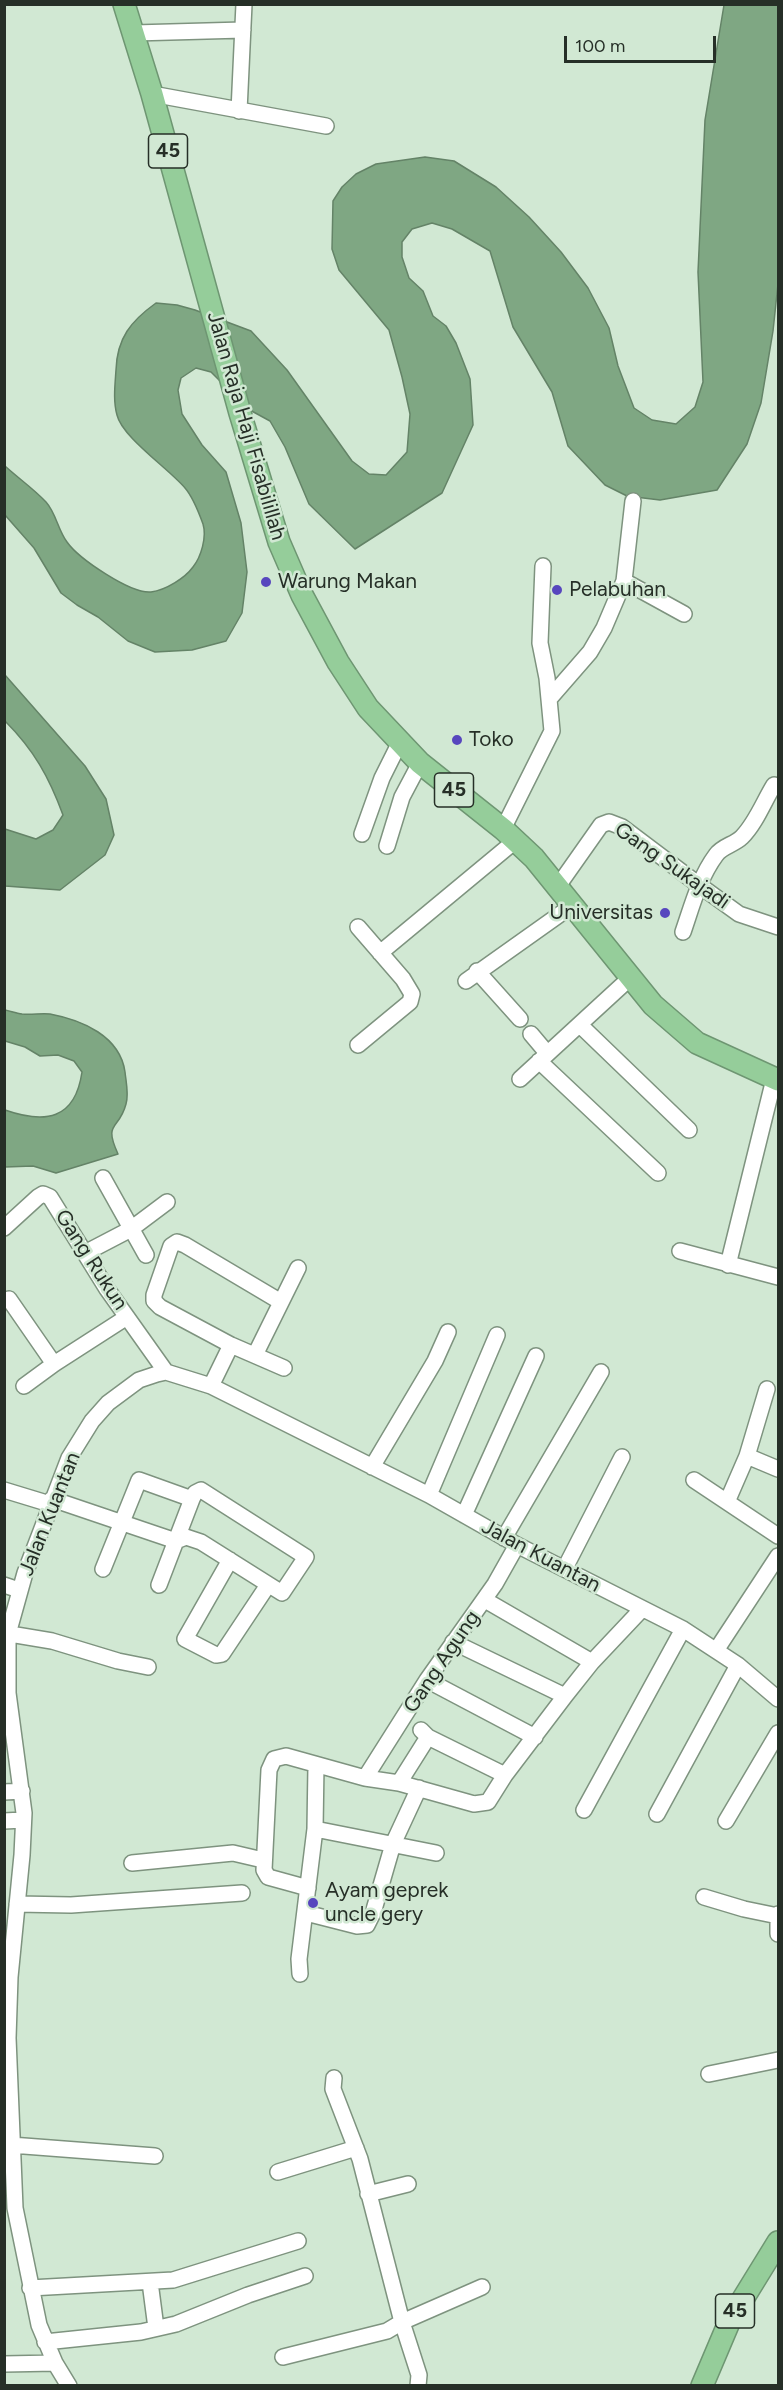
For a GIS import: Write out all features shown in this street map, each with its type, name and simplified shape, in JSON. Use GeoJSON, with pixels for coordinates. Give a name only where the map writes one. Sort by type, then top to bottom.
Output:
{"type":"FeatureCollection","features":[{"type":"Feature","properties":{"kind":"highway","name":"Jalan Raja Haji Fisabilillah"},"geometry":{"type":"LineString","coordinates":[[124,4],[152,94],[240,413],[279,542],[294,579],[338,662],[369,708],[399,742],[420,763],[534,858],[653,1005],[697,1043],[776,1079]]}},
{"type":"Feature","properties":{"kind":"highway","name":"45"},"geometry":{"type":"LineString","coordinates":[[702,2385],[730,2320],[778,2242]]}},
{"type":"Feature","properties":{"kind":"street"},"geometry":{"type":"LineString","coordinates":[[239,111],[244,4]]}},
{"type":"Feature","properties":{"kind":"street"},"geometry":{"type":"LineString","coordinates":[[134,33],[243,30]]}},
{"type":"Feature","properties":{"kind":"street"},"geometry":{"type":"LineString","coordinates":[[152,94],[326,126]]}},
{"type":"Feature","properties":{"kind":"street"},"geometry":{"type":"LineString","coordinates":[[550,698],[590,652],[604,628],[624,581],[633,501]]}},
{"type":"Feature","properties":{"kind":"street"},"geometry":{"type":"LineString","coordinates":[[380,953],[509,835],[553,726],[540,643],[543,566]]}},
{"type":"Feature","properties":{"kind":"street"},"geometry":{"type":"LineString","coordinates":[[624,581],[684,614]]}},
{"type":"Feature","properties":{"kind":"street"},"geometry":{"type":"LineString","coordinates":[[362,834],[382,778],[399,742]]}},
{"type":"Feature","properties":{"kind":"street"},"geometry":{"type":"LineString","coordinates":[[387,846],[402,797],[420,763]]}},
{"type":"Feature","properties":{"kind":"street"},"geometry":{"type":"LineString","coordinates":[[683,933],[699,885],[716,854],[748,831],[774,785]]}},
{"type":"Feature","properties":{"kind":"street","name":"Gang Sukajadi"},"geometry":{"type":"LineString","coordinates":[[558,886],[601,825],[609,822],[622,827],[740,914],[778,927]]}},
{"type":"Feature","properties":{"kind":"street"},"geometry":{"type":"LineString","coordinates":[[520,1019],[471,976],[573,905]]}},
{"type":"Feature","properties":{"kind":"street"},"geometry":{"type":"LineString","coordinates":[[358,927],[411,990],[411,1000],[358,1045]]}},
{"type":"Feature","properties":{"kind":"street"},"geometry":{"type":"LineString","coordinates":[[520,1079],[630,978]]}},
{"type":"Feature","properties":{"kind":"street"},"geometry":{"type":"LineString","coordinates":[[580,1024],[689,1130]]}},
{"type":"Feature","properties":{"kind":"street"},"geometry":{"type":"LineString","coordinates":[[531,1034],[543,1057],[658,1173]]}},
{"type":"Feature","properties":{"kind":"street"},"geometry":{"type":"LineString","coordinates":[[728,1265],[776,1079]]}},
{"type":"Feature","properties":{"kind":"street"},"geometry":{"type":"LineString","coordinates":[[103,1178],[146,1255]]}},
{"type":"Feature","properties":{"kind":"street","name":"Gang Rukun"},"geometry":{"type":"LineString","coordinates":[[4,1228],[38,1197],[46,1194],[166,1372]]}},
{"type":"Feature","properties":{"kind":"street"},"geometry":{"type":"LineString","coordinates":[[85,1253],[131,1229],[167,1202]]}},
{"type":"Feature","properties":{"kind":"street"},"geometry":{"type":"LineString","coordinates":[[281,1302],[181,1242],[173,1243],[154,1295],[156,1304],[231,1345],[284,1368]]}},
{"type":"Feature","properties":{"kind":"street"},"geometry":{"type":"LineString","coordinates":[[680,1251],[778,1277]]}},
{"type":"Feature","properties":{"kind":"street"},"geometry":{"type":"LineString","coordinates":[[255,1355],[298,1268]]}},
{"type":"Feature","properties":{"kind":"street"},"geometry":{"type":"LineString","coordinates":[[9,1299],[54,1364]]}},
{"type":"Feature","properties":{"kind":"street"},"geometry":{"type":"LineString","coordinates":[[24,1386],[127,1317]]}},
{"type":"Feature","properties":{"kind":"street"},"geometry":{"type":"LineString","coordinates":[[372,1467],[435,1361],[448,1332]]}},
{"type":"Feature","properties":{"kind":"street"},"geometry":{"type":"LineString","coordinates":[[429,1495],[497,1335]]}},
{"type":"Feature","properties":{"kind":"street"},"geometry":{"type":"LineString","coordinates":[[211,1386],[231,1345]]}},
{"type":"Feature","properties":{"kind":"street"},"geometry":{"type":"LineString","coordinates":[[464,1515],[536,1356]]}},
{"type":"Feature","properties":{"kind":"street","name":"Jalan Kuantan"},"geometry":{"type":"LineString","coordinates":[[69,2385],[45,2342],[9,2198],[11,2145],[6,2038],[7,1977],[12,1908],[23,1820],[22,1791],[8,1729],[6,1634],[12,1588],[69,1458],[92,1421],[108,1403],[139,1380],[166,1372],[211,1386],[429,1495],[511,1542],[683,1629],[717,1649],[778,1699]]}},
{"type":"Feature","properties":{"kind":"street","name":"Gang Agung"},"geometry":{"type":"LineString","coordinates":[[365,1778],[427,1680],[484,1600],[511,1542],[601,1372]]}},
{"type":"Feature","properties":{"kind":"street"},"geometry":{"type":"LineString","coordinates":[[727,1502],[747,1456],[767,1389]]}},
{"type":"Feature","properties":{"kind":"street"},"geometry":{"type":"LineString","coordinates":[[565,1568],[622,1456]]}},
{"type":"Feature","properties":{"kind":"street"},"geometry":{"type":"LineString","coordinates":[[747,1456],[778,1469]]}},
{"type":"Feature","properties":{"kind":"street"},"geometry":{"type":"LineString","coordinates":[[103,1569],[139,1480],[192,1499]]}},
{"type":"Feature","properties":{"kind":"street"},"geometry":{"type":"LineString","coordinates":[[694,1480],[778,1536]]}},
{"type":"Feature","properties":{"kind":"street"},"geometry":{"type":"LineString","coordinates":[[4,1490],[177,1540],[190,1538],[230,1560],[281,1593],[284,1593],[306,1559],[305,1555],[201,1490],[195,1493],[192,1499],[177,1540],[159,1585]]}},
{"type":"Feature","properties":{"kind":"street"},"geometry":{"type":"LineString","coordinates":[[717,1649],[778,1556]]}},
{"type":"Feature","properties":{"kind":"street"},"geometry":{"type":"LineString","coordinates":[[230,1560],[185,1639],[216,1655],[222,1654],[268,1585]]}},
{"type":"Feature","properties":{"kind":"street"},"geometry":{"type":"LineString","coordinates":[[484,1600],[592,1662]]}},
{"type":"Feature","properties":{"kind":"street"},"geometry":{"type":"LineString","coordinates":[[308,1888],[268,1877],[264,1870],[271,1763],[274,1759],[281,1756],[365,1778],[399,1783],[483,1804],[492,1798],[505,1775],[592,1662],[642,1609]]}},
{"type":"Feature","properties":{"kind":"street"},"geometry":{"type":"LineString","coordinates":[[584,1810],[683,1629]]}},
{"type":"Feature","properties":{"kind":"street"},"geometry":{"type":"LineString","coordinates":[[6,1634],[52,1641],[118,1661],[148,1667]]}},
{"type":"Feature","properties":{"kind":"street"},"geometry":{"type":"LineString","coordinates":[[453,1642],[565,1696]]}},
{"type":"Feature","properties":{"kind":"street"},"geometry":{"type":"LineString","coordinates":[[657,1814],[738,1665]]}},
{"type":"Feature","properties":{"kind":"street"},"geometry":{"type":"LineString","coordinates":[[427,1680],[536,1737]]}},
{"type":"Feature","properties":{"kind":"street"},"geometry":{"type":"LineString","coordinates":[[399,1783],[424,1733],[505,1775]]}},
{"type":"Feature","properties":{"kind":"street"},"geometry":{"type":"LineString","coordinates":[[726,1821],[778,1733]]}},
{"type":"Feature","properties":{"kind":"street"},"geometry":{"type":"LineString","coordinates":[[300,1974],[299,1959],[315,1829],[316,1765]]}},
{"type":"Feature","properties":{"kind":"street"},"geometry":{"type":"LineString","coordinates":[[306,1913],[365,1926],[373,1913],[393,1844],[419,1788]]}},
{"type":"Feature","properties":{"kind":"street"},"geometry":{"type":"LineString","coordinates":[[4,1792],[22,1791]]}},
{"type":"Feature","properties":{"kind":"street"},"geometry":{"type":"LineString","coordinates":[[4,1821],[23,1820]]}},
{"type":"Feature","properties":{"kind":"street"},"geometry":{"type":"LineString","coordinates":[[315,1829],[436,1853]]}},
{"type":"Feature","properties":{"kind":"street"},"geometry":{"type":"LineString","coordinates":[[132,1863],[233,1853],[263,1860]]}},
{"type":"Feature","properties":{"kind":"street"},"geometry":{"type":"LineString","coordinates":[[12,1908],[242,1893]]}},
{"type":"Feature","properties":{"kind":"street"},"geometry":{"type":"LineString","coordinates":[[704,1897],[744,1909],[778,1915],[778,1934]]}},
{"type":"Feature","properties":{"kind":"street"},"geometry":{"type":"LineString","coordinates":[[710,2073],[778,2060]]}},
{"type":"Feature","properties":{"kind":"street"},"geometry":{"type":"LineString","coordinates":[[334,2078],[333,2089],[356,2148],[402,2322],[419,2376],[418,2385]]}},
{"type":"Feature","properties":{"kind":"street"},"geometry":{"type":"LineString","coordinates":[[11,2145],[155,2156]]}},
{"type":"Feature","properties":{"kind":"street"},"geometry":{"type":"LineString","coordinates":[[278,2172],[356,2148]]}},
{"type":"Feature","properties":{"kind":"street"},"geometry":{"type":"LineString","coordinates":[[368,2194],[408,2184]]}},
{"type":"Feature","properties":{"kind":"street"},"geometry":{"type":"LineString","coordinates":[[30,2288],[150,2282],[194,2275],[298,2241]]}},
{"type":"Feature","properties":{"kind":"street"},"geometry":{"type":"LineString","coordinates":[[45,2342],[176,2324],[248,2295],[305,2276]]}},
{"type":"Feature","properties":{"kind":"street"},"geometry":{"type":"LineString","coordinates":[[150,2282],[156,2328]]}},
{"type":"Feature","properties":{"kind":"street"},"geometry":{"type":"LineString","coordinates":[[283,2356],[378,2334],[482,2287]]}},
{"type":"Feature","properties":{"kind":"street"},"geometry":{"type":"LineString","coordinates":[[4,2364],[55,2363]]}},
{"type":"Feature","properties":{"kind":"shaded area"},"geometry":{"type":"Polygon","coordinates":[[[724,5],[778,5],[778,284],[761,403],[747,444],[717,490],[660,500],[627,496],[605,485],[568,446],[552,392],[513,327],[490,251],[452,229],[432,223],[412,229],[402,242],[402,257],[409,278],[423,291],[433,316],[446,326],[456,343],[470,379],[473,425],[442,493],[355,549],[309,504],[285,447],[270,421],[248,409],[211,372],[196,368],[181,378],[178,390],[182,414],[202,445],[226,472],[241,523],[247,572],[242,613],[226,641],[192,650],[155,652],[128,641],[98,617],[61,593],[34,548],[5,515],[5,466],[46,502],[64,537],[73,549],[119,582],[142,591],[157,591],[169,586],[190,571],[201,552],[204,529],[190,495],[178,480],[127,433],[116,410],[115,393],[119,349],[127,331],[156,303],[195,310],[251,331],[287,370],[352,461],[369,474],[386,475],[407,452],[410,414],[389,330],[339,270],[332,249],[333,201],[342,187],[356,174],[376,164],[425,157],[454,161],[496,187],[529,217],[561,252],[588,288],[609,328],[618,366],[634,408],[652,420],[676,424],[695,407],[703,382],[698,272],[705,120],[724,5]]]}},
{"type":"Feature","properties":{"kind":"shaded area"},"geometry":{"type":"Polygon","coordinates":[[[5,675],[85,766],[106,799],[114,835],[105,855],[60,890],[5,886],[5,829],[36,839],[53,830],[63,815],[40,765],[5,721],[5,675]]]}},
{"type":"Feature","properties":{"kind":"shaded area"},"geometry":{"type":"Polygon","coordinates":[[[5,1010],[22,1014],[50,1014],[75,1021],[98,1032],[116,1049],[122,1059],[127,1092],[123,1113],[112,1131],[118,1154],[56,1173],[33,1166],[5,1167],[5,1110],[33,1117],[56,1114],[65,1109],[73,1100],[82,1072],[74,1061],[58,1055],[40,1056],[25,1047],[5,1041],[5,1010]]]}},
{"type":"Feature","properties":{"kind":"place","name":"Warung Makan"},"geometry":{"type":"Point","coordinates":[266,582]}},
{"type":"Feature","properties":{"kind":"place","name":"Pelabuhan"},"geometry":{"type":"Point","coordinates":[557,590]}},
{"type":"Feature","properties":{"kind":"place","name":"Toko"},"geometry":{"type":"Point","coordinates":[457,740]}},
{"type":"Feature","properties":{"kind":"place","name":"Universitas"},"geometry":{"type":"Point","coordinates":[665,913]}},
{"type":"Feature","properties":{"kind":"place","name":"Ayam geprek uncle gery"},"geometry":{"type":"Point","coordinates":[313,1903]}}]}
